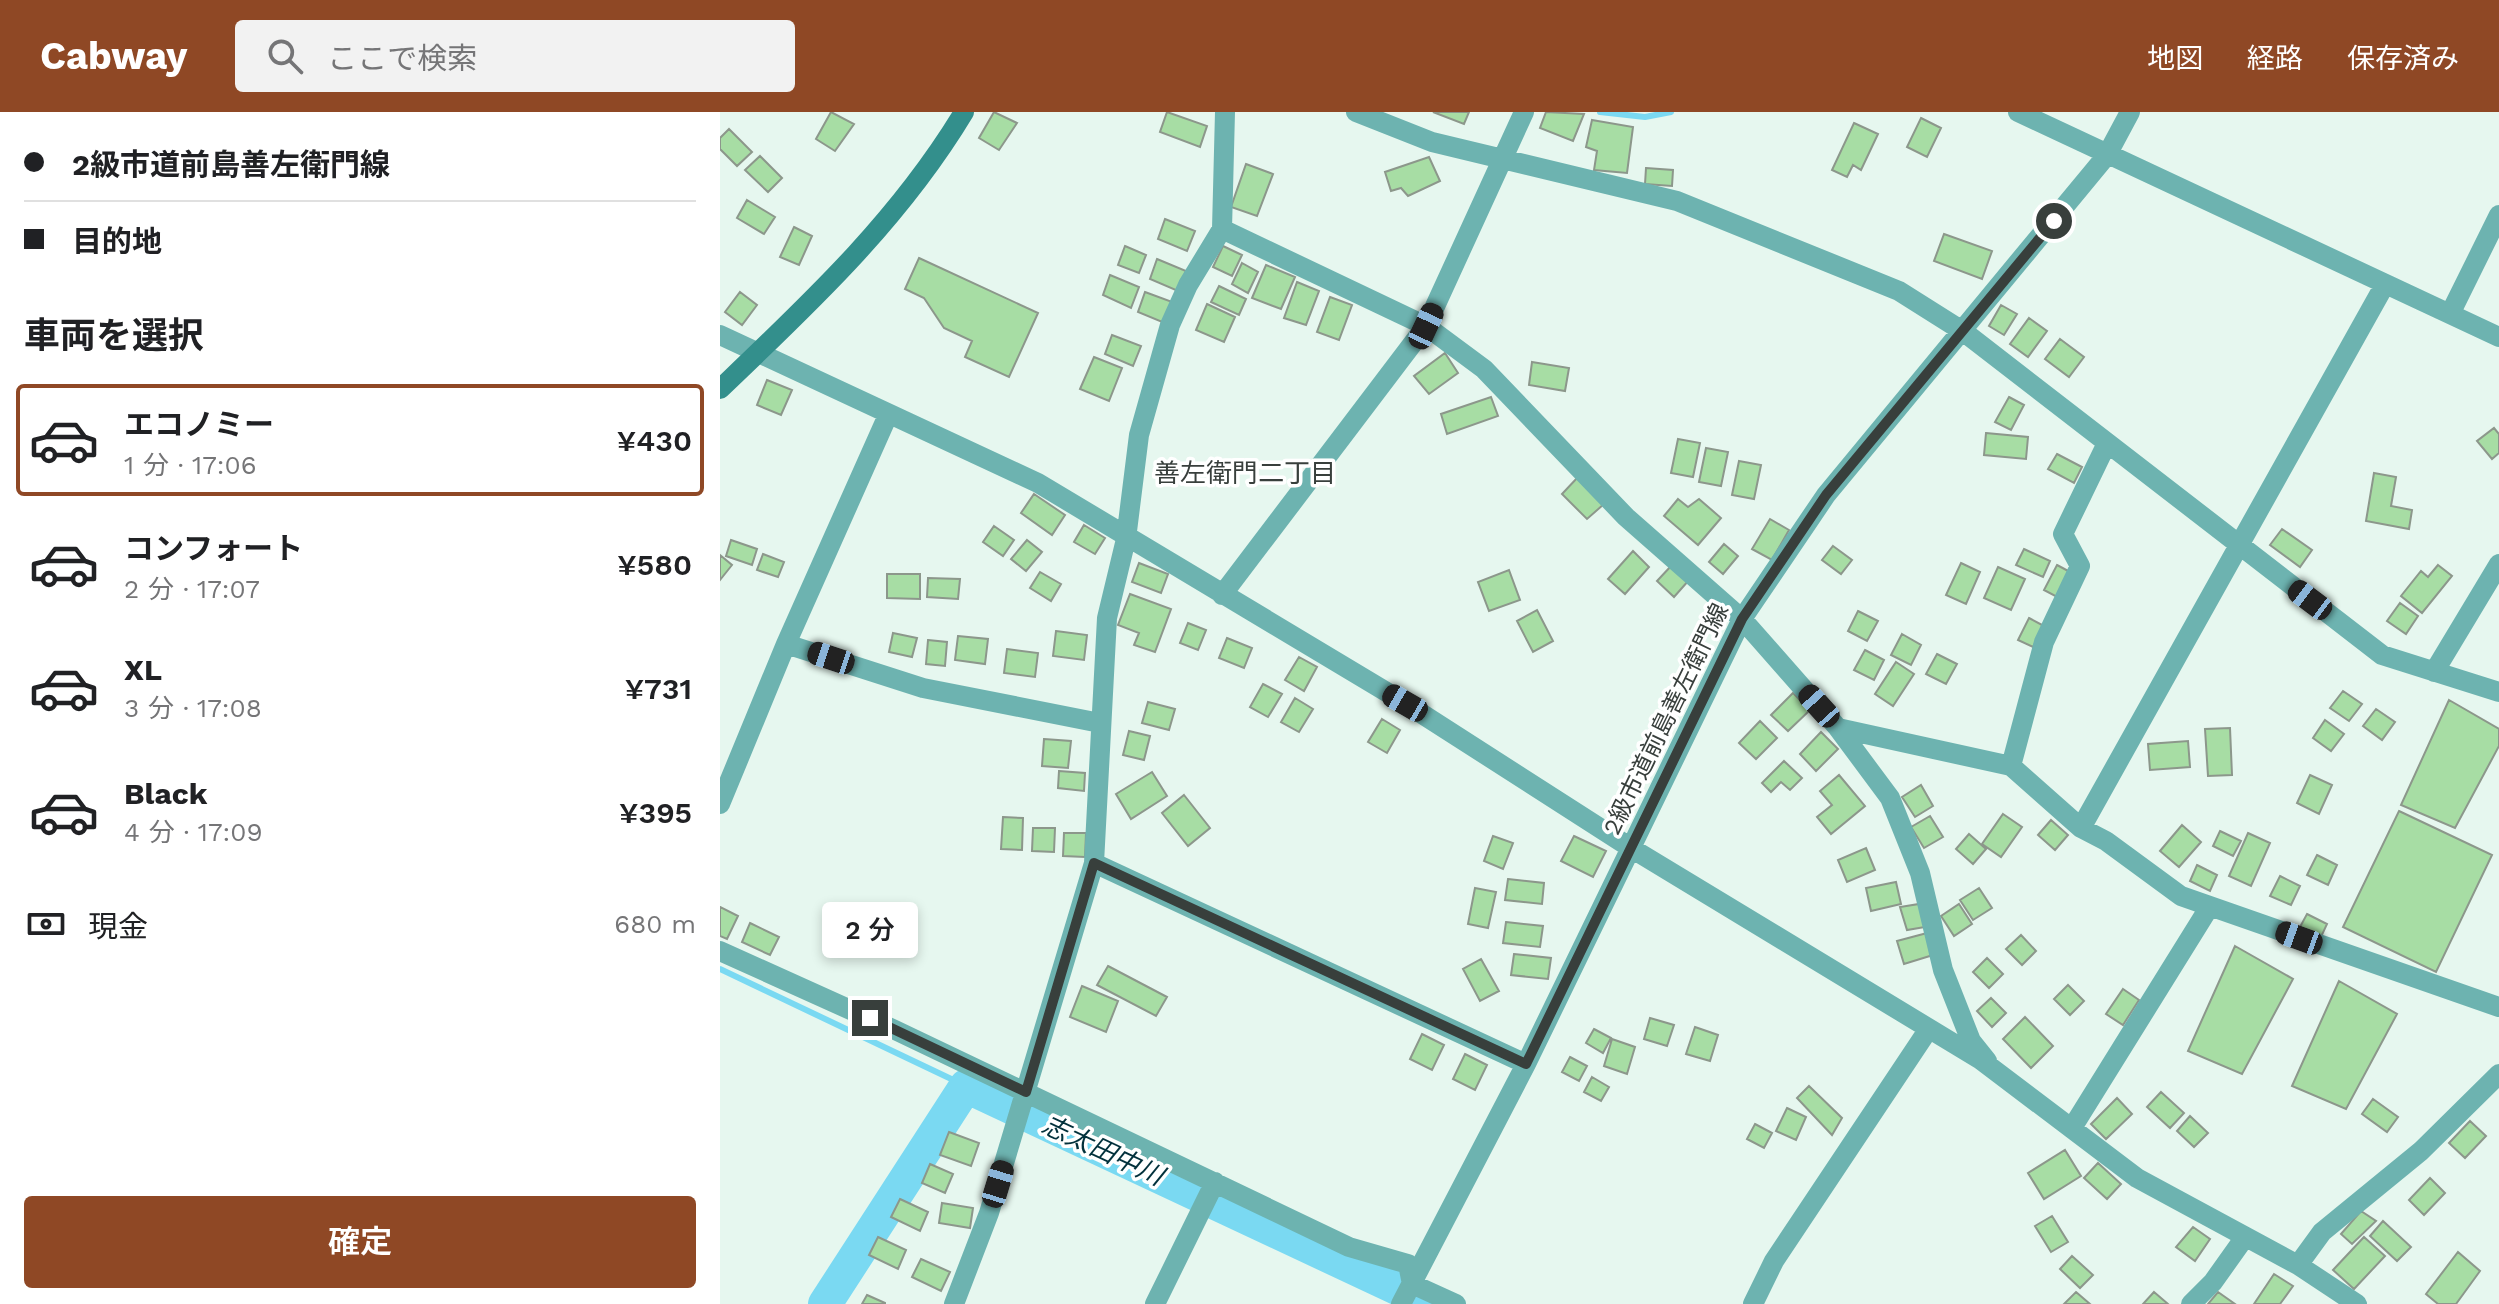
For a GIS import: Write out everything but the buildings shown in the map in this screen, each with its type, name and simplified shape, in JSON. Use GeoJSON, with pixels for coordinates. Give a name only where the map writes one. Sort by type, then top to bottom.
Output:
{"type":"FeatureCollection","features":[{"type":"Feature","properties":{"kind":"main road"},"geometry":{"type":"LineString","coordinates":[[720,389],[846,268],[893,215],[964,112]]}},
{"type":"Feature","properties":{"kind":"street"},"geometry":{"type":"LineString","coordinates":[[954,1304],[989,1213],[1094,863],[1107,618],[1126,539],[1139,435],[1170,325],[1188,285],[1222,229],[1225,112]]}},
{"type":"Feature","properties":{"kind":"street"},"geometry":{"type":"LineString","coordinates":[[1356,112],[1432,142],[1677,201],[1899,291],[1964,332],[2382,655],[2499,692]]}},
{"type":"Feature","properties":{"kind":"street"},"geometry":{"type":"LineString","coordinates":[[1222,595],[1426,326],[1524,112]]}},
{"type":"Feature","properties":{"kind":"street"},"geometry":{"type":"LineString","coordinates":[[2018,112],[2384,286],[2499,337]]}},
{"type":"Feature","properties":{"kind":"street","name":"2級市道前島善左衛門線"},"geometry":{"type":"LineString","coordinates":[[1401,1304],[1526,1064],[1742,619],[1826,495],[1964,332],[2107,155],[2130,112]]}},
{"type":"Feature","properties":{"kind":"street"},"geometry":{"type":"LineString","coordinates":[[2450,314],[2499,215]]}},
{"type":"Feature","properties":{"kind":"street"},"geometry":{"type":"LineString","coordinates":[[1222,229],[1426,326],[1484,369],[1626,517],[1742,619],[1838,728],[1895,809],[1920,873],[1943,970],[1971,1041],[1994,1070]]}},
{"type":"Feature","properties":{"kind":"street"},"geometry":{"type":"LineString","coordinates":[[2081,828],[2384,286]]}},
{"type":"Feature","properties":{"kind":"street"},"geometry":{"type":"LineString","coordinates":[[720,335],[1038,483],[1126,539],[1405,703],[1631,848],[1994,1070],[2137,1178],[2298,1265],[2357,1304]]}},
{"type":"Feature","properties":{"kind":"street"},"geometry":{"type":"LineString","coordinates":[[720,804],[786,644],[888,415]]}},
{"type":"Feature","properties":{"kind":"street"},"geometry":{"type":"LineString","coordinates":[[2011,766],[2044,642],[2080,566],[2063,534],[2107,443]]}},
{"type":"Feature","properties":{"kind":"street"},"geometry":{"type":"LineString","coordinates":[[2434,672],[2499,564]]}},
{"type":"Feature","properties":{"kind":"street"},"geometry":{"type":"LineString","coordinates":[[786,644],[923,688],[1100,723]]}},
{"type":"Feature","properties":{"kind":"street"},"geometry":{"type":"LineString","coordinates":[[1838,728],[2011,766],[2081,828],[2106,841],[2181,896],[2499,1007]]}},
{"type":"Feature","properties":{"kind":"street"},"geometry":{"type":"LineString","coordinates":[[1094,863],[1526,1064]]}},
{"type":"Feature","properties":{"kind":"street"},"geometry":{"type":"LineString","coordinates":[[2072,1128],[2210,906]]}},
{"type":"Feature","properties":{"kind":"street"},"geometry":{"type":"LineString","coordinates":[[720,951],[1026,1092],[1349,1247],[1408,1264],[1412,1284],[1456,1304]]}},
{"type":"Feature","properties":{"kind":"street"},"geometry":{"type":"LineString","coordinates":[[1753,1304],[1774,1261],[1928,1030]]}},
{"type":"Feature","properties":{"kind":"street"},"geometry":{"type":"LineString","coordinates":[[2298,1265],[2322,1232],[2421,1151],[2499,1074]]}},
{"type":"Feature","properties":{"kind":"street"},"geometry":{"type":"LineString","coordinates":[[1155,1304],[1215,1182]]}},
{"type":"Feature","properties":{"kind":"street"},"geometry":{"type":"LineString","coordinates":[[2191,1304],[2213,1282],[2245,1237]]}},
{"type":"Feature","properties":{"kind":"waterway"},"geometry":{"type":"LineString","coordinates":[[1600,112],[1645,117],[1671,112]]}},
{"type":"Feature","properties":{"kind":"waterway"},"geometry":{"type":"LineString","coordinates":[[720,969],[966,1086]]}},
{"type":"Feature","properties":{"kind":"waterway","name":"志太田中川"},"geometry":{"type":"LineString","coordinates":[[825,1304],[966,1086],[1431,1304]]}},
{"type":"Feature","properties":{"kind":"district","name":"善左衛門二丁目"},"geometry":{"type":"Point","coordinates":[1245,473]}},
{"type":"Feature","properties":{"kind":"route"},"geometry":{"type":"LineString","coordinates":[[870,1018],[1026,1092],[1094,863],[1526,1064],[1742,619],[1826,495],[2054,221]]}}]}
